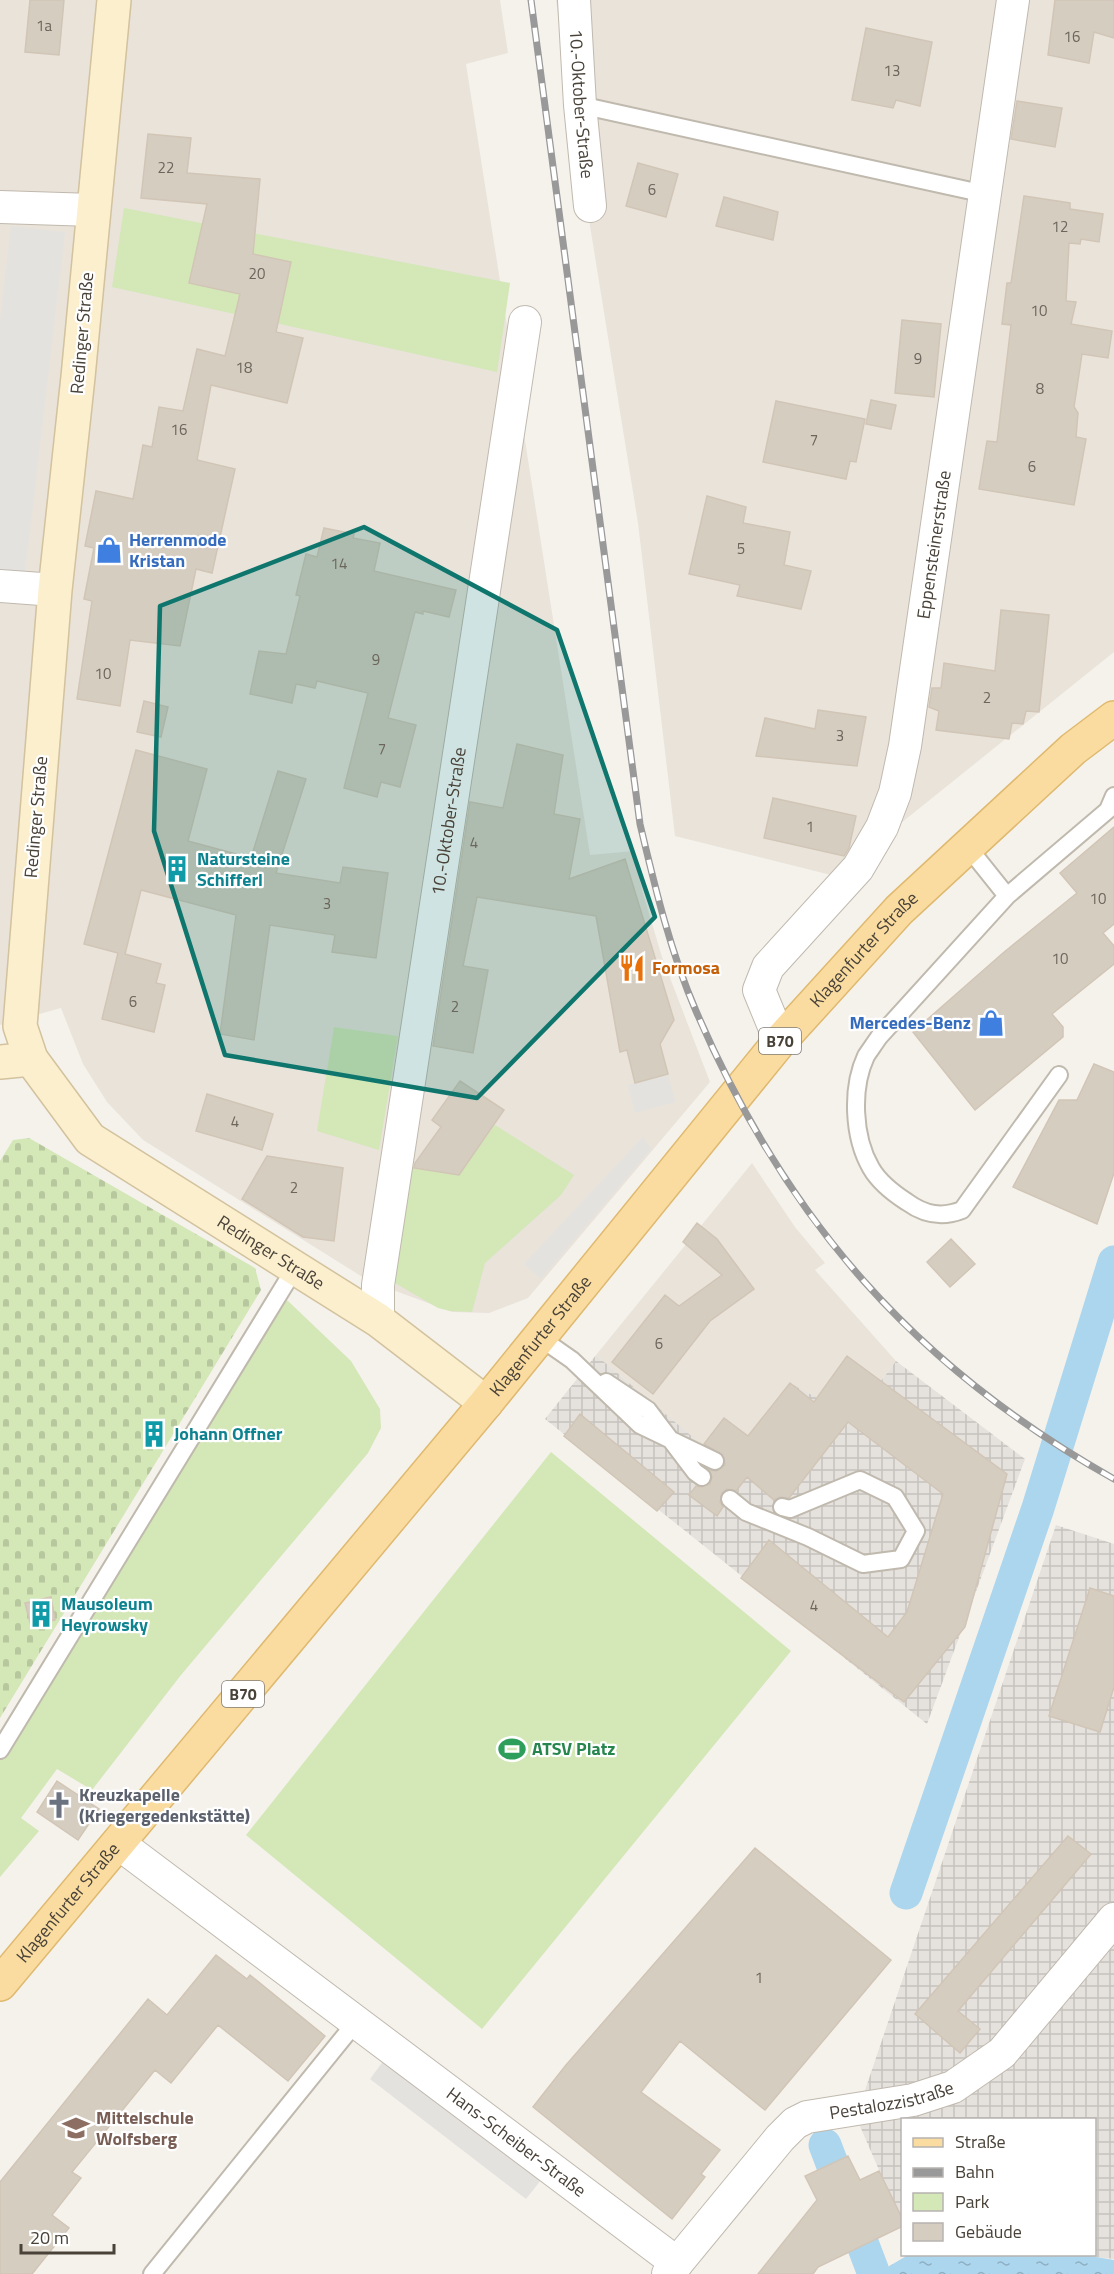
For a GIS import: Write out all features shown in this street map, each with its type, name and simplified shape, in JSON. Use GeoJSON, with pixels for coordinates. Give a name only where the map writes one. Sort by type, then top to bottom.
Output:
{"type":"FeatureCollection","features":[{"type":"Feature","properties":{"kind":"main road","name":"Redinger Straße"},"geometry":{"type":"LineString","coordinates":[[114,0],[55,590],[20,1026],[15,1060],[90,1139],[378,1320],[486,1403]]}},
{"type":"Feature","properties":{"kind":"main road","name":"Klagenfurter Straße"},"geometry":{"type":"LineString","coordinates":[[0,1984],[486,1403],[780,1041],[899,910],[1073,749],[1114,718]]}},
{"type":"Feature","properties":{"kind":"street","name":"10.-Oktober-Straße"},"geometry":{"type":"LineString","coordinates":[[574,0],[580,105],[590,206]]}},
{"type":"Feature","properties":{"kind":"street","name":"Eppensteinerstraße"},"geometry":{"type":"LineString","coordinates":[[780,1041],[759,990],[768,967],[858,868],[882,826],[895,793],[905,746],[935,526],[1013,0]]}},
{"type":"Feature","properties":{"kind":"street"},"geometry":{"type":"LineString","coordinates":[[0,207],[93,210]]}},
{"type":"Feature","properties":{"kind":"street","name":"10.-Oktober-Straße"},"geometry":{"type":"LineString","coordinates":[[378,1320],[378,1285],[525,322]]}},
{"type":"Feature","properties":{"kind":"street"},"geometry":{"type":"LineString","coordinates":[[0,586],[55,590]]}},
{"type":"Feature","properties":{"kind":"street","name":"Hans-Scheiber-Straße"},"geometry":{"type":"LineString","coordinates":[[118,1843],[356,2022],[672,2269]]}},
{"type":"Feature","properties":{"kind":"street","name":"Pestalozzistraße"},"geometry":{"type":"LineString","coordinates":[[672,2269],[780,2138],[795,2123],[807,2117],[913,2100],[953,2087],[1002,2053],[1114,1919]]}},
{"type":"Feature","properties":{"kind":"lane"},"geometry":{"type":"LineString","coordinates":[[580,105],[985,194]]}},
{"type":"Feature","properties":{"kind":"lane"},"geometry":{"type":"LineString","coordinates":[[1059,1075],[962,1210],[947,1216],[919,1210],[890,1192],[871,1168],[860,1140],[856,1112],[858,1083],[866,1058],[879,1037],[1007,896],[1108,810],[1114,796]]}},
{"type":"Feature","properties":{"kind":"lane"},"geometry":{"type":"LineString","coordinates":[[967,846],[1007,896]]}},
{"type":"Feature","properties":{"kind":"lane"},"geometry":{"type":"LineString","coordinates":[[0,1750],[295,1268]]}},
{"type":"Feature","properties":{"kind":"lane"},"geometry":{"type":"LineString","coordinates":[[539,1338],[572,1360],[640,1425],[715,1461]]}},
{"type":"Feature","properties":{"kind":"lane"},"geometry":{"type":"LineString","coordinates":[[671,1440],[695,1472],[702,1477]]}},
{"type":"Feature","properties":{"kind":"lane"},"geometry":{"type":"LineString","coordinates":[[730,1499],[746,1512],[808,1537],[863,1564],[901,1559],[916,1531],[895,1497],[860,1480],[790,1509],[782,1507]]}},
{"type":"Feature","properties":{"kind":"lane"},"geometry":{"type":"LineString","coordinates":[[152,2274],[356,2022]]}},
{"type":"Feature","properties":{"kind":"highlighted area"},"geometry":{"type":"Polygon","coordinates":[[[364,527],[557,630],[655,917],[477,1098],[225,1055],[154,831],[160,606],[364,527]]]}},
{"type":"Feature","properties":{"kind":"shaded area"},"geometry":{"type":"Polygon","coordinates":[[[0,0],[500,0],[508,53],[466,64],[590,855],[634,851],[642,890],[662,957],[710,1082],[528,1298],[489,1313],[452,1312],[369,1281],[143,1140],[107,1102],[83,1064],[61,1008],[0,1025],[0,0]]]}},
{"type":"Feature","properties":{"kind":"shaded area"},"geometry":{"type":"Polygon","coordinates":[[[556,0],[1114,0],[1114,652],[835,876],[675,836],[638,523],[565,71],[556,0]]]}},
{"type":"Feature","properties":{"kind":"shaded area"},"geometry":{"type":"Polygon","coordinates":[[[11,226],[65,232],[25,573],[0,570],[0,321],[11,226]]]}},
{"type":"Feature","properties":{"kind":"shaded area"},"geometry":{"type":"Polygon","coordinates":[[[668,1074],[675,1102],[635,1113],[628,1085],[668,1074]]]}},
{"type":"Feature","properties":{"kind":"shaded area"},"geometry":{"type":"Polygon","coordinates":[[[643,1137],[651,1149],[541,1279],[524,1264],[643,1137]]]}},
{"type":"Feature","properties":{"kind":"shaded area"},"geometry":{"type":"Polygon","coordinates":[[[752,1163],[795,1227],[825,1263],[815,1270],[896,1361],[881,1381],[817,1398],[748,1436],[702,1446],[596,1355],[752,1163]]]}},
{"type":"Feature","properties":{"kind":"shaded area"},"geometry":{"type":"Polygon","coordinates":[[[596,1355],[702,1445],[724,1418],[748,1436],[790,1383],[817,1398],[847,1356],[881,1381],[896,1361],[1025,1459],[927,1724],[545,1419],[596,1355]]]}},
{"type":"Feature","properties":{"kind":"shaded area"},"geometry":{"type":"Polygon","coordinates":[[[1056,1525],[1114,1544],[1114,2259],[1088,2256],[1096,2256],[1096,2118],[901,2118],[901,2221],[856,2117],[1056,1525]]]}},
{"type":"Feature","properties":{"kind":"shaded area"},"geometry":{"type":"Polygon","coordinates":[[[384,2060],[541,2180],[526,2199],[370,2079],[384,2060]]]}},
{"type":"Feature","properties":{"kind":"green space"},"geometry":{"type":"Polygon","coordinates":[[[124,208],[510,283],[497,372],[112,287],[124,208]]]}},
{"type":"Feature","properties":{"kind":"green space"},"geometry":{"type":"Polygon","coordinates":[[[334,1027],[398,1036],[379,1150],[317,1131],[334,1027]]]}},
{"type":"Feature","properties":{"kind":"green space"},"geometry":{"type":"Polygon","coordinates":[[[495,1125],[574,1175],[561,1195],[485,1263],[472,1312],[438,1308],[395,1283],[395,1251],[411,1168],[459,1175],[495,1125]]]}},
{"type":"Feature","properties":{"kind":"green space"},"geometry":{"type":"Polygon","coordinates":[[[29,1138],[255,1268],[261,1290],[0,1718],[0,1161],[13,1140],[29,1138]]]}},
{"type":"Feature","properties":{"kind":"green space"},"geometry":{"type":"Polygon","coordinates":[[[276,1297],[288,1301],[351,1361],[380,1409],[381,1428],[368,1453],[181,1675],[92,1790],[57,1769],[21,1818],[39,1831],[0,1877],[0,1751],[276,1297]]]}},
{"type":"Feature","properties":{"kind":"green space"},"geometry":{"type":"Polygon","coordinates":[[[551,1452],[791,1651],[482,2029],[246,1835],[551,1452]]]}},
{"type":"Feature","properties":{"kind":"water"},"geometry":{"type":"Polygon","coordinates":[[[906,2256],[1091,2256],[1114,2260],[1114,2274],[876,2274],[906,2256]]]}},
{"type":"Feature","properties":{"kind":"building"},"geometry":{"type":"Polygon","coordinates":[[[30,0],[64,0],[59,55],[25,52],[30,0]]]}},
{"type":"Feature","properties":{"kind":"building"},"geometry":{"type":"Polygon","coordinates":[[[1055,0],[1114,0],[1114,38],[1094,32],[1089,63],[1048,55],[1055,0]]]}},
{"type":"Feature","properties":{"kind":"building"},"geometry":{"type":"Polygon","coordinates":[[[866,28],[932,42],[920,106],[896,100],[893,108],[852,100],[866,28]]]}},
{"type":"Feature","properties":{"kind":"building"},"geometry":{"type":"Polygon","coordinates":[[[1017,101],[1062,108],[1055,147],[1011,139],[1017,101]]]}},
{"type":"Feature","properties":{"kind":"building"},"geometry":{"type":"Polygon","coordinates":[[[148,134],[191,138],[187,173],[260,179],[253,254],[291,262],[276,332],[303,338],[287,403],[211,385],[197,460],[235,469],[212,573],[196,569],[180,646],[130,640],[120,706],[77,699],[92,601],[84,599],[94,548],[85,546],[96,491],[133,499],[143,445],[152,447],[159,407],[183,411],[197,349],[225,356],[240,294],[189,283],[207,204],[141,198],[148,134]]]}},
{"type":"Feature","properties":{"kind":"building"},"geometry":{"type":"Polygon","coordinates":[[[638,163],[678,174],[666,217],[626,206],[638,163]]]}},
{"type":"Feature","properties":{"kind":"building"},"geometry":{"type":"Polygon","coordinates":[[[1024,196],[1070,203],[1070,209],[1103,214],[1099,242],[1081,239],[1080,244],[1069,243],[1066,301],[1076,302],[1071,324],[1112,331],[1108,358],[1082,354],[1074,407],[1078,413],[1076,437],[1086,439],[1074,505],[979,489],[987,441],[997,442],[1011,325],[1002,324],[1007,283],[1011,283],[1024,196]]]}},
{"type":"Feature","properties":{"kind":"building"},"geometry":{"type":"Polygon","coordinates":[[[724,197],[778,212],[773,240],[716,226],[724,197]]]}},
{"type":"Feature","properties":{"kind":"building"},"geometry":{"type":"Polygon","coordinates":[[[902,320],[941,324],[934,397],[895,393],[902,320]]]}},
{"type":"Feature","properties":{"kind":"building"},"geometry":{"type":"Polygon","coordinates":[[[871,400],[896,405],[891,429],[866,424],[871,400]]]}},
{"type":"Feature","properties":{"kind":"building"},"geometry":{"type":"Polygon","coordinates":[[[776,401],[865,419],[856,462],[850,461],[846,479],[763,462],[776,401]]]}},
{"type":"Feature","properties":{"kind":"building"},"geometry":{"type":"Polygon","coordinates":[[[707,496],[746,507],[743,523],[790,532],[784,565],[811,571],[801,609],[737,596],[740,585],[689,574],[707,496]]]}},
{"type":"Feature","properties":{"kind":"building"},"geometry":{"type":"Polygon","coordinates":[[[324,528],[354,534],[353,538],[380,543],[374,571],[456,590],[449,617],[423,611],[423,614],[415,612],[388,718],[416,725],[400,787],[381,782],[377,797],[344,788],[368,693],[317,681],[315,688],[296,684],[292,703],[250,694],[259,651],[286,654],[300,596],[296,595],[306,554],[317,557],[324,528]]]}},
{"type":"Feature","properties":{"kind":"building"},"geometry":{"type":"Polygon","coordinates":[[[1001,610],[1049,615],[1039,712],[1026,711],[1023,724],[1012,723],[1009,739],[936,730],[939,711],[929,707],[932,688],[941,688],[944,663],[995,671],[1001,610]]]}},
{"type":"Feature","properties":{"kind":"building"},"geometry":{"type":"Polygon","coordinates":[[[144,701],[168,707],[161,737],[137,732],[144,701]]]}},
{"type":"Feature","properties":{"kind":"building"},"geometry":{"type":"Polygon","coordinates":[[[818,710],[866,717],[857,766],[756,756],[765,718],[815,729],[818,710]]]}},
{"type":"Feature","properties":{"kind":"building"},"geometry":{"type":"Polygon","coordinates":[[[517,744],[563,755],[554,814],[580,819],[569,879],[625,859],[674,1020],[660,1044],[668,1074],[635,1083],[627,1050],[620,1052],[596,916],[477,897],[463,966],[488,970],[473,1053],[433,1046],[470,802],[503,808],[517,744]]]}},
{"type":"Feature","properties":{"kind":"building"},"geometry":{"type":"Polygon","coordinates":[[[136,750],[207,769],[188,841],[251,858],[278,771],[306,779],[276,873],[340,883],[343,867],[388,873],[376,958],[332,952],[335,935],[270,925],[254,1040],[220,1034],[236,915],[141,890],[125,954],[161,964],[156,983],[165,985],[154,1032],[102,1019],[118,953],[84,944],[136,750]]]}},
{"type":"Feature","properties":{"kind":"building"},"geometry":{"type":"Polygon","coordinates":[[[773,798],[856,816],[849,848],[844,856],[764,838],[773,798]]]}},
{"type":"Feature","properties":{"kind":"building"},"geometry":{"type":"Polygon","coordinates":[[[1114,827],[1114,924],[1103,933],[1114,946],[1114,964],[1052,1014],[1063,1027],[1063,1037],[975,1110],[913,1032],[1003,953],[1077,893],[1060,873],[1114,827]]]}},
{"type":"Feature","properties":{"kind":"building"},"geometry":{"type":"Polygon","coordinates":[[[1094,1064],[1114,1072],[1114,1173],[1097,1224],[1013,1187],[1059,1100],[1077,1100],[1094,1064]]]}},
{"type":"Feature","properties":{"kind":"building"},"geometry":{"type":"Polygon","coordinates":[[[460,1081],[504,1110],[459,1175],[414,1168],[415,1163],[441,1127],[432,1120],[460,1081]]]}},
{"type":"Feature","properties":{"kind":"building"},"geometry":{"type":"Polygon","coordinates":[[[207,1094],[273,1114],[262,1150],[196,1131],[207,1094]]]}},
{"type":"Feature","properties":{"kind":"building"},"geometry":{"type":"Polygon","coordinates":[[[267,1156],[343,1168],[334,1241],[303,1237],[242,1199],[267,1156]]]}},
{"type":"Feature","properties":{"kind":"building"},"geometry":{"type":"Polygon","coordinates":[[[697,1223],[717,1239],[754,1289],[710,1321],[653,1394],[612,1362],[665,1295],[679,1306],[722,1275],[683,1242],[697,1223]]]}},
{"type":"Feature","properties":{"kind":"building"},"geometry":{"type":"Polygon","coordinates":[[[951,1239],[975,1264],[950,1287],[927,1262],[951,1239]]]}},
{"type":"Feature","properties":{"kind":"building"},"geometry":{"type":"Polygon","coordinates":[[[847,1356],[1007,1474],[965,1627],[904,1702],[741,1578],[769,1540],[888,1637],[907,1612],[943,1494],[848,1422],[789,1498],[780,1497],[774,1500],[747,1477],[736,1491],[727,1489],[722,1493],[720,1502],[723,1507],[717,1516],[689,1495],[696,1486],[702,1487],[710,1484],[712,1477],[709,1470],[716,1471],[725,1465],[723,1455],[704,1444],[724,1418],[748,1436],[790,1383],[814,1402],[847,1356]]]}},
{"type":"Feature","properties":{"kind":"building"},"geometry":{"type":"Polygon","coordinates":[[[580,1414],[674,1492],[657,1511],[564,1436],[580,1414]]]}},
{"type":"Feature","properties":{"kind":"building"},"geometry":{"type":"Polygon","coordinates":[[[1090,1588],[1114,1596],[1114,1687],[1100,1732],[1049,1716],[1090,1588]]]}},
{"type":"Feature","properties":{"kind":"building","name":"Mausoleum Heyrowsky"},"geometry":{"type":"Polygon","coordinates":[[[51,1597],[55,1620],[31,1626],[25,1603],[51,1597]]]}},
{"type":"Feature","properties":{"kind":"building"},"geometry":{"type":"Polygon","coordinates":[[[57,1781],[99,1809],[78,1840],[37,1812],[57,1781]]]}},
{"type":"Feature","properties":{"kind":"building"},"geometry":{"type":"Polygon","coordinates":[[[1068,1836],[1091,1854],[958,2011],[980,2029],[960,2053],[915,2014],[1068,1836]]]}},
{"type":"Feature","properties":{"kind":"building"},"geometry":{"type":"Polygon","coordinates":[[[755,1848],[891,1960],[765,2110],[680,2041],[641,2092],[720,2150],[701,2174],[705,2177],[672,2219],[533,2107],[566,2065],[755,1848]]]}},
{"type":"Feature","properties":{"kind":"building","name":"Mittelschule Wolfsberg"},"geometry":{"type":"Polygon","coordinates":[[[216,1955],[247,1979],[250,1975],[325,2036],[288,2081],[218,2025],[171,2083],[155,2070],[72,2172],[81,2178],[52,2215],[69,2228],[32,2274],[0,2274],[0,2182],[148,1999],[167,2015],[216,1955]]]}},
{"type":"Feature","properties":{"kind":"building"},"geometry":{"type":"Polygon","coordinates":[[[848,2156],[860,2180],[879,2171],[901,2216],[901,2227],[818,2267],[813,2274],[758,2274],[817,2200],[805,2176],[848,2156]]]}},
{"type":"Feature","properties":{"kind":"waterway"},"geometry":{"type":"LineString","coordinates":[[906,1893],[1038,1508],[1114,1262]]}},
{"type":"Feature","properties":{"kind":"waterway"},"geometry":{"type":"LineString","coordinates":[[825,2145],[874,2274]]}},
{"type":"Feature","properties":{"kind":"railway"},"geometry":{"type":"LineString","coordinates":[[531,0],[640,824],[664,919],[678,965],[696,1011],[732,1087],[771,1157],[815,1221],[864,1281],[918,1337],[977,1388],[1043,1435],[1114,1479]]}},
{"type":"Feature","properties":{"kind":"place","name":"Herrenmode Kristan"},"geometry":{"type":"Point","coordinates":[109,550]}},
{"type":"Feature","properties":{"kind":"place","name":"Natursteine Schifferl"},"geometry":{"type":"Point","coordinates":[177,869]}},
{"type":"Feature","properties":{"kind":"place","name":"Formosa"},"geometry":{"type":"Point","coordinates":[632,968]}},
{"type":"Feature","properties":{"kind":"place","name":"Mercedes-Benz"},"geometry":{"type":"Point","coordinates":[991,1023]}},
{"type":"Feature","properties":{"kind":"place","name":"Johann Offner"},"geometry":{"type":"Point","coordinates":[154,1434]}},
{"type":"Feature","properties":{"kind":"place","name":"Mausoleum Heyrowsky"},"geometry":{"type":"Point","coordinates":[41,1614]}},
{"type":"Feature","properties":{"kind":"place","name":"ATSV Platz"},"geometry":{"type":"Point","coordinates":[512,1749]}},
{"type":"Feature","properties":{"kind":"place","name":"Kreuzkapelle (Kriegergedenkstätte)"},"geometry":{"type":"Point","coordinates":[59,1805]}},
{"type":"Feature","properties":{"kind":"place","name":"Mittelschule Wolfsberg"},"geometry":{"type":"Point","coordinates":[76,2128]}}]}
